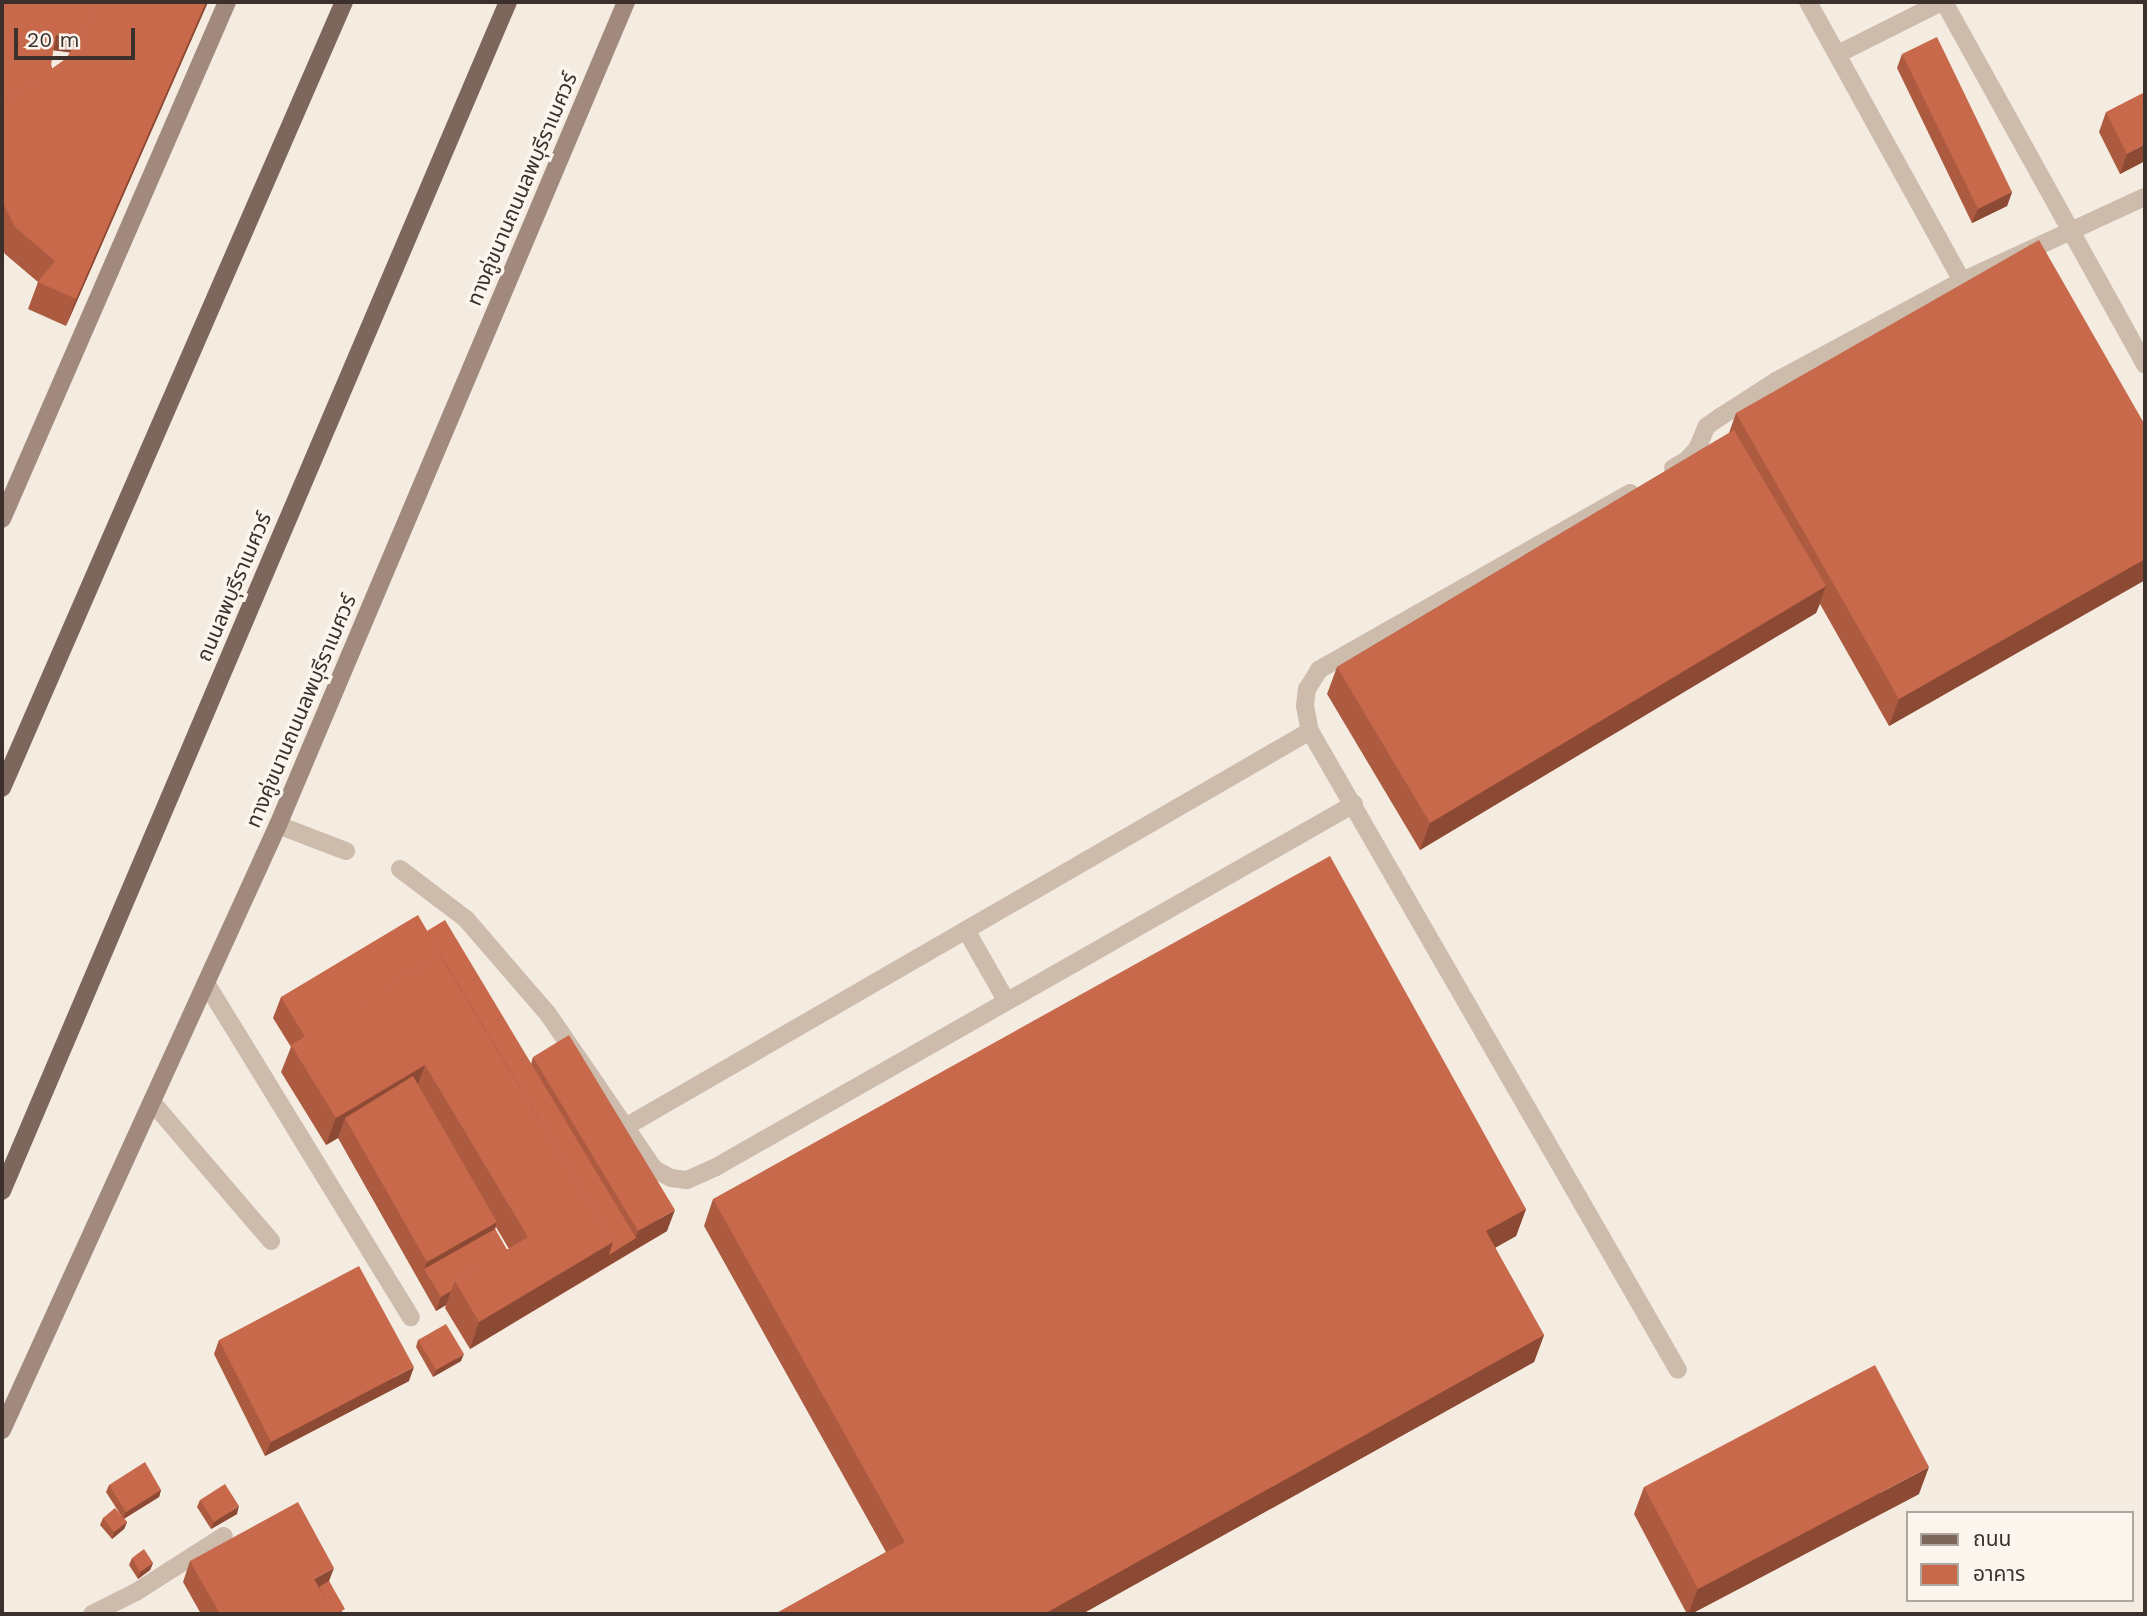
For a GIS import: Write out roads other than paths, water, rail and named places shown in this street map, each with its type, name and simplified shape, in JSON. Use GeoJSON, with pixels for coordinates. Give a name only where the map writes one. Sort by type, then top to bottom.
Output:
{"type":"FeatureCollection","features":[{"type":"Feature","properties":{"kind":"main road"},"geometry":{"type":"LineString","coordinates":[[2,519],[228,2]]}},
{"type":"Feature","properties":{"kind":"main road"},"geometry":{"type":"LineString","coordinates":[[2,788],[344,2]]}},
{"type":"Feature","properties":{"kind":"main road","name":"ถนนลพบุรีราเมศวร์"},"geometry":{"type":"LineString","coordinates":[[2,1191],[508,2]]}},
{"type":"Feature","properties":{"kind":"main road","name":"ทางคู่ขนานถนนลพบุรีราเมศวร์"},"geometry":{"type":"LineString","coordinates":[[2,1430],[278,825],[625,2]]}},
{"type":"Feature","properties":{"kind":"street"},"geometry":{"type":"LineString","coordinates":[[1808,2],[1962,281]]}},
{"type":"Feature","properties":{"kind":"street"},"geometry":{"type":"LineString","coordinates":[[1838,54],[1943,2],[2145,365]]}},
{"type":"Feature","properties":{"kind":"street"},"geometry":{"type":"LineString","coordinates":[[1678,1370],[1310,731],[1305,706],[1307,689],[1319,670],[1687,460],[1697,449],[1707,426],[1753,395],[1962,281],[2145,197]]}},
{"type":"Feature","properties":{"kind":"street"},"geometry":{"type":"LineString","coordinates":[[627,1126],[1310,731]]}},
{"type":"Feature","properties":{"kind":"street"},"geometry":{"type":"LineString","coordinates":[[400,869],[466,919],[548,1014],[654,1169],[671,1178],[687,1180],[716,1167],[1354,804]]}},
{"type":"Feature","properties":{"kind":"street"},"geometry":{"type":"LineString","coordinates":[[278,825],[346,851]]}},
{"type":"Feature","properties":{"kind":"street"},"geometry":{"type":"LineString","coordinates":[[966,930],[1006,1000]]}},
{"type":"Feature","properties":{"kind":"street"},"geometry":{"type":"LineString","coordinates":[[206,983],[411,1317]]}},
{"type":"Feature","properties":{"kind":"street"},"geometry":{"type":"LineString","coordinates":[[152,1102],[271,1241]]}},
{"type":"Feature","properties":{"kind":"street"},"geometry":{"type":"LineString","coordinates":[[92,1614],[136,1592],[225,1536]]}}]}
